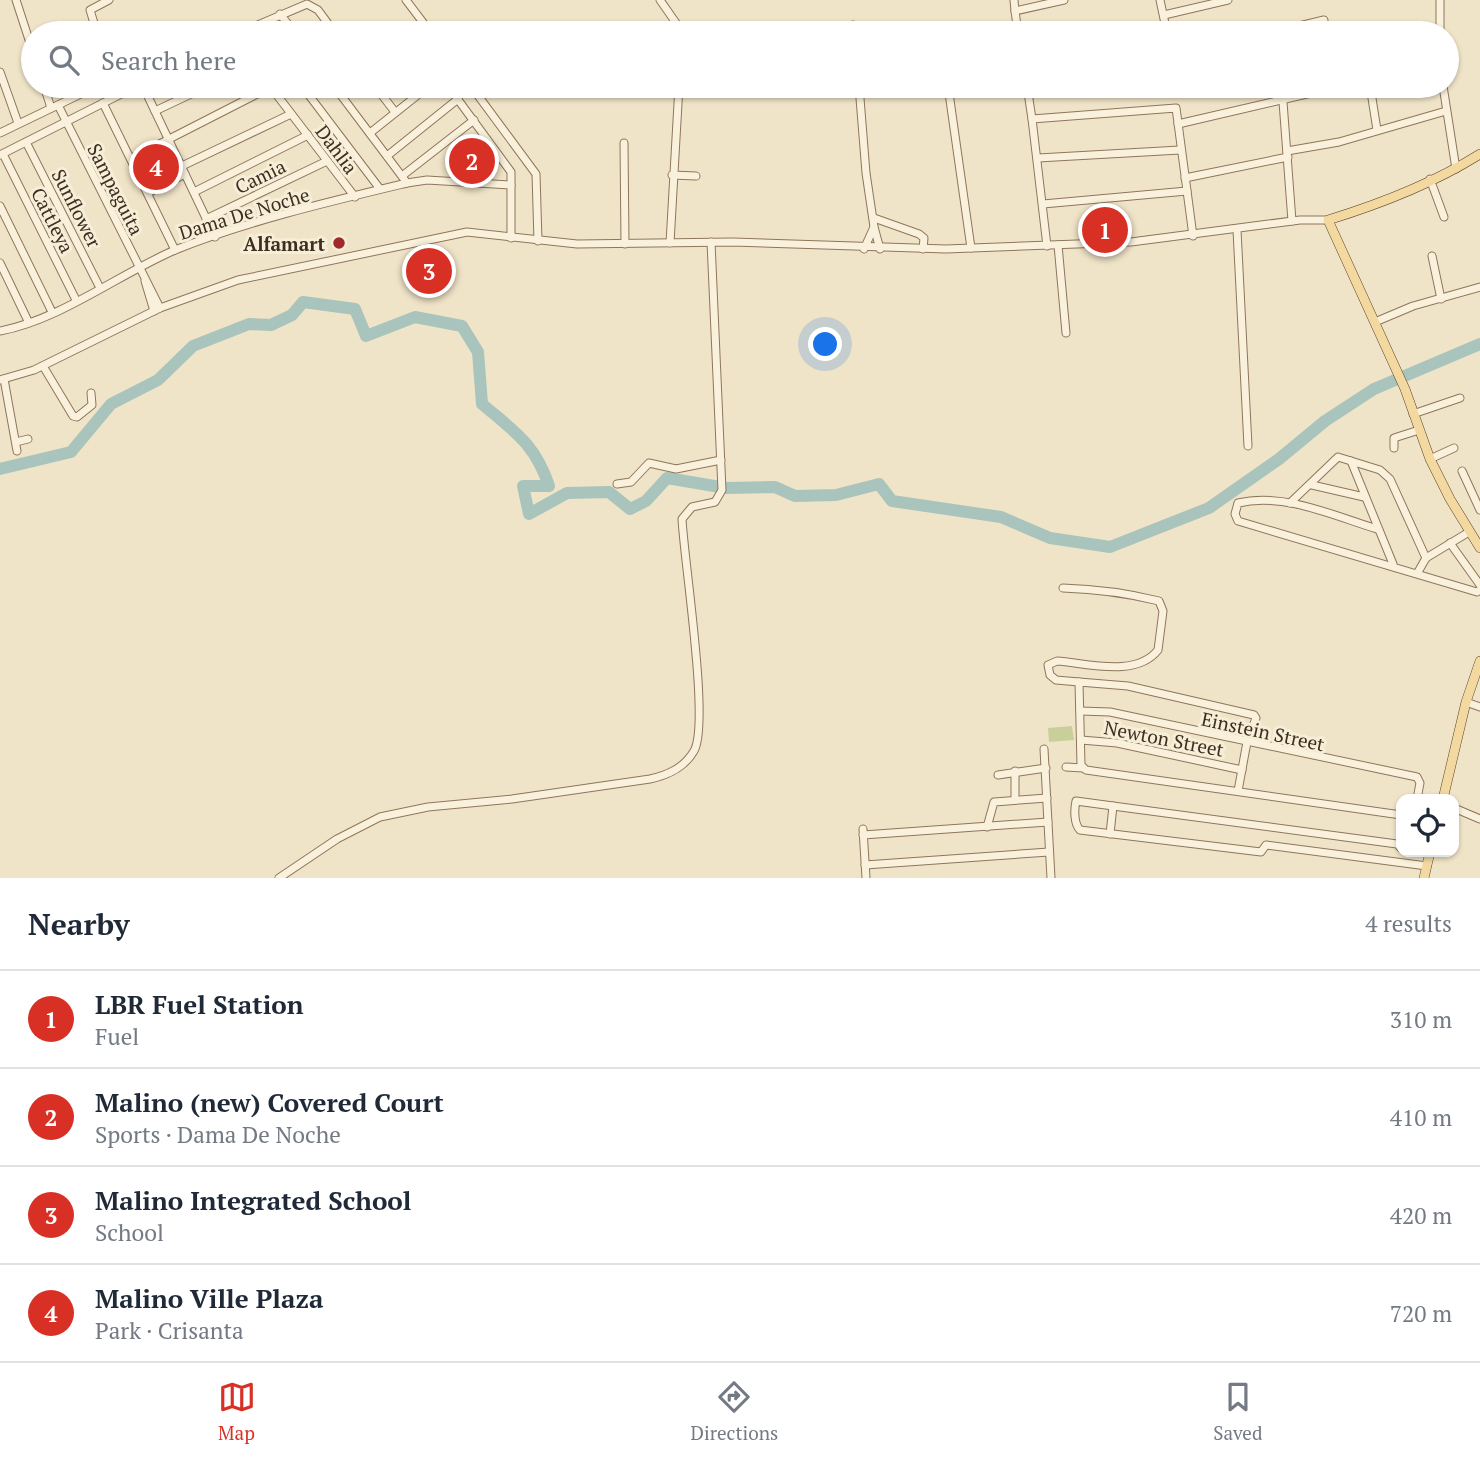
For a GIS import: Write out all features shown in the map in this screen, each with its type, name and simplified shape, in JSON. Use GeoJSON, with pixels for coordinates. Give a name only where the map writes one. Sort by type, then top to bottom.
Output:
{"type":"FeatureCollection","features":[{"type":"Feature","properties":{"kind":"main road"},"geometry":{"type":"LineString","coordinates":[[1480,154],[1456,169],[1363,209],[1328,220],[1405,388],[1430,459],[1480,548]]}},
{"type":"Feature","properties":{"kind":"main road"},"geometry":{"type":"LineString","coordinates":[[1444,794],[1466,702],[1480,660]]}},
{"type":"Feature","properties":{"kind":"main road"},"geometry":{"type":"LineString","coordinates":[[1424,878],[1429,857]]}},
{"type":"Feature","properties":{"kind":"street"},"geometry":{"type":"LineString","coordinates":[[16,0],[23,21]]}},
{"type":"Feature","properties":{"kind":"street"},"geometry":{"type":"LineString","coordinates":[[93,21],[90,10],[108,0]]}},
{"type":"Feature","properties":{"kind":"street"},"geometry":{"type":"LineString","coordinates":[[405,0],[422,21]]}},
{"type":"Feature","properties":{"kind":"street"},"geometry":{"type":"LineString","coordinates":[[660,0],[675,21]]}},
{"type":"Feature","properties":{"kind":"street"},"geometry":{"type":"LineString","coordinates":[[1014,0],[1016,21]]}},
{"type":"Feature","properties":{"kind":"street"},"geometry":{"type":"LineString","coordinates":[[1015,11],[1064,0]]}},
{"type":"Feature","properties":{"kind":"street"},"geometry":{"type":"LineString","coordinates":[[1160,0],[1165,21]]}},
{"type":"Feature","properties":{"kind":"street"},"geometry":{"type":"LineString","coordinates":[[1164,15],[1228,0]]}},
{"type":"Feature","properties":{"kind":"street"},"geometry":{"type":"LineString","coordinates":[[1440,0],[1440,21]]}},
{"type":"Feature","properties":{"kind":"street"},"geometry":{"type":"LineString","coordinates":[[266,21],[298,6],[312,5],[325,21]]}},
{"type":"Feature","properties":{"kind":"street"},"geometry":{"type":"LineString","coordinates":[[280,14],[286,21]]}},
{"type":"Feature","properties":{"kind":"street"},"geometry":{"type":"LineString","coordinates":[[1320,21],[1324,20]]}},
{"type":"Feature","properties":{"kind":"street"},"geometry":{"type":"LineString","coordinates":[[0,72],[18,124]]}},
{"type":"Feature","properties":{"kind":"street","name":"Sampaguita"},"geometry":{"type":"LineString","coordinates":[[50,98],[66,124],[156,306]]}},
{"type":"Feature","properties":{"kind":"street"},"geometry":{"type":"LineString","coordinates":[[0,133],[72,98]]}},
{"type":"Feature","properties":{"kind":"street"},"geometry":{"type":"LineString","coordinates":[[1,154],[66,124],[113,98]]}},
{"type":"Feature","properties":{"kind":"street"},"geometry":{"type":"LineString","coordinates":[[149,98],[215,237]]}},
{"type":"Feature","properties":{"kind":"street"},"geometry":{"type":"LineString","coordinates":[[155,111],[183,98]]}},
{"type":"Feature","properties":{"kind":"street"},"geometry":{"type":"LineString","coordinates":[[132,158],[246,98]]}},
{"type":"Feature","properties":{"kind":"street","name":"Dahlia"},"geometry":{"type":"LineString","coordinates":[[279,98],[355,197]]}},
{"type":"Feature","properties":{"kind":"street"},"geometry":{"type":"LineString","coordinates":[[311,98],[380,189]]}},
{"type":"Feature","properties":{"kind":"street"},"geometry":{"type":"LineString","coordinates":[[343,98],[404,179],[474,120]]}},
{"type":"Feature","properties":{"kind":"street"},"geometry":{"type":"LineString","coordinates":[[384,98],[395,113]]}},
{"type":"Feature","properties":{"kind":"street"},"geometry":{"type":"LineString","coordinates":[[369,133],[414,98]]}},
{"type":"Feature","properties":{"kind":"street"},"geometry":{"type":"LineString","coordinates":[[480,98],[536,174],[538,241]]}},
{"type":"Feature","properties":{"kind":"street"},"geometry":{"type":"LineString","coordinates":[[670,243],[678,98]]}},
{"type":"Feature","properties":{"kind":"street"},"geometry":{"type":"LineString","coordinates":[[860,98],[866,173],[880,249]]}},
{"type":"Feature","properties":{"kind":"street"},"geometry":{"type":"LineString","coordinates":[[950,98],[971,248]]}},
{"type":"Feature","properties":{"kind":"street"},"geometry":{"type":"LineString","coordinates":[[1029,98],[1044,204],[1047,246]]}},
{"type":"Feature","properties":{"kind":"street"},"geometry":{"type":"LineString","coordinates":[[1178,124],[1298,98]]}},
{"type":"Feature","properties":{"kind":"street"},"geometry":{"type":"LineString","coordinates":[[1372,98],[1377,130]]}},
{"type":"Feature","properties":{"kind":"street"},"geometry":{"type":"LineString","coordinates":[[1444,98],[1456,169]]}},
{"type":"Feature","properties":{"kind":"street"},"geometry":{"type":"LineString","coordinates":[[387,156],[458,99],[509,167],[512,185],[511,238]]}},
{"type":"Feature","properties":{"kind":"street"},"geometry":{"type":"LineString","coordinates":[[1283,102],[1292,221]]}},
{"type":"Feature","properties":{"kind":"street"},"geometry":{"type":"LineString","coordinates":[[103,103],[175,250]]}},
{"type":"Feature","properties":{"kind":"street"},"geometry":{"type":"LineString","coordinates":[[1032,119],[1176,108],[1193,236]]}},
{"type":"Feature","properties":{"kind":"street"},"geometry":{"type":"LineString","coordinates":[[1185,178],[1339,142],[1446,111]]}},
{"type":"Feature","properties":{"kind":"street"},"geometry":{"type":"LineString","coordinates":[[148,193],[183,170],[291,114]]}},
{"type":"Feature","properties":{"kind":"street"},"geometry":{"type":"LineString","coordinates":[[194,192],[308,135]]}},
{"type":"Feature","properties":{"kind":"street","name":"Sunflower"},"geometry":{"type":"LineString","coordinates":[[26,142],[100,288]]}},
{"type":"Feature","properties":{"kind":"street"},"geometry":{"type":"LineString","coordinates":[[624,143],[625,244]]}},
{"type":"Feature","properties":{"kind":"street"},"geometry":{"type":"LineString","coordinates":[[1038,158],[1180,150]]}},
{"type":"Feature","properties":{"kind":"street","name":"Cattleya"},"geometry":{"type":"LineString","coordinates":[[1,154],[76,300]]}},
{"type":"Feature","properties":{"kind":"street","name":"Camia"},"geometry":{"type":"LineString","coordinates":[[206,219],[327,161]]}},
{"type":"Feature","properties":{"kind":"street"},"geometry":{"type":"LineString","coordinates":[[672,175],[696,176]]}},
{"type":"Feature","properties":{"kind":"street","name":"Dama De Noche"},"geometry":{"type":"LineString","coordinates":[[2,331],[52,312],[175,250],[355,197],[404,179],[512,185]]}},
{"type":"Feature","properties":{"kind":"street"},"geometry":{"type":"LineString","coordinates":[[1430,179],[1444,217]]}},
{"type":"Feature","properties":{"kind":"street"},"geometry":{"type":"LineString","coordinates":[[1044,204],[1187,191]]}},
{"type":"Feature","properties":{"kind":"street"},"geometry":{"type":"LineString","coordinates":[[0,206],[52,312]]}},
{"type":"Feature","properties":{"kind":"street"},"geometry":{"type":"LineString","coordinates":[[17,451],[2,379],[43,366],[156,306],[238,279],[460,233],[538,241],[625,244],[711,242],[923,249],[1047,246],[1193,236],[1292,221],[1328,220]]}},
{"type":"Feature","properties":{"kind":"street"},"geometry":{"type":"LineString","coordinates":[[864,248],[874,222]]}},
{"type":"Feature","properties":{"kind":"street"},"geometry":{"type":"LineString","coordinates":[[874,222],[919,234],[924,238],[923,249]]}},
{"type":"Feature","properties":{"kind":"street"},"geometry":{"type":"LineString","coordinates":[[1237,230],[1248,446]]}},
{"type":"Feature","properties":{"kind":"street"},"geometry":{"type":"LineString","coordinates":[[279,878],[337,839],[380,817],[428,807],[512,799],[650,779],[677,769],[694,752],[698,734],[690,577],[682,519],[692,507],[715,502],[722,490],[723,478],[711,242]]}},
{"type":"Feature","properties":{"kind":"street"},"geometry":{"type":"LineString","coordinates":[[1058,245],[1066,333]]}},
{"type":"Feature","properties":{"kind":"street"},"geometry":{"type":"LineString","coordinates":[[1432,256],[1441,299]]}},
{"type":"Feature","properties":{"kind":"street"},"geometry":{"type":"LineString","coordinates":[[0,263],[29,321]]}},
{"type":"Feature","properties":{"kind":"street"},"geometry":{"type":"LineString","coordinates":[[1375,322],[1480,287]]}},
{"type":"Feature","properties":{"kind":"street"},"geometry":{"type":"LineString","coordinates":[[0,321],[2,331]]}},
{"type":"Feature","properties":{"kind":"street"},"geometry":{"type":"LineString","coordinates":[[43,366],[72,416],[87,411],[92,405],[91,393]]}},
{"type":"Feature","properties":{"kind":"street"},"geometry":{"type":"LineString","coordinates":[[1413,414],[1460,397]]}},
{"type":"Feature","properties":{"kind":"street"},"geometry":{"type":"LineString","coordinates":[[1394,448],[1394,438],[1419,430]]}},
{"type":"Feature","properties":{"kind":"street"},"geometry":{"type":"LineString","coordinates":[[16,442],[28,439]]}},
{"type":"Feature","properties":{"kind":"street"},"geometry":{"type":"LineString","coordinates":[[1430,459],[1454,448]]}},
{"type":"Feature","properties":{"kind":"street"},"geometry":{"type":"LineString","coordinates":[[1290,503],[1339,457],[1380,470],[1390,480],[1426,558]]}},
{"type":"Feature","properties":{"kind":"street"},"geometry":{"type":"LineString","coordinates":[[617,484],[631,482],[649,463],[676,469],[721,460]]}},
{"type":"Feature","properties":{"kind":"street"},"geometry":{"type":"LineString","coordinates":[[1351,461],[1393,565]]}},
{"type":"Feature","properties":{"kind":"street"},"geometry":{"type":"LineString","coordinates":[[1462,471],[1480,510]]}},
{"type":"Feature","properties":{"kind":"street"},"geometry":{"type":"LineString","coordinates":[[1312,485],[1364,497]]}},
{"type":"Feature","properties":{"kind":"street"},"geometry":{"type":"LineString","coordinates":[[1377,529],[1290,503],[1266,499],[1241,502],[1235,518],[1476,592],[1480,587],[1450,542]]}},
{"type":"Feature","properties":{"kind":"street"},"geometry":{"type":"LineString","coordinates":[[1418,572],[1426,558],[1469,532]]}},
{"type":"Feature","properties":{"kind":"street"},"geometry":{"type":"LineString","coordinates":[[1063,588],[1098,589],[1159,601],[1163,611],[1158,650],[1140,662],[1121,666],[1056,661],[1048,665],[1050,675],[1056,680],[1128,686],[1254,715],[1256,718],[1247,742],[1238,791]]}},
{"type":"Feature","properties":{"kind":"street"},"geometry":{"type":"LineString","coordinates":[[1079,682],[1083,768]]}},
{"type":"Feature","properties":{"kind":"street"},"geometry":{"type":"LineString","coordinates":[[1466,702],[1480,707]]}},
{"type":"Feature","properties":{"kind":"street","name":"Einstein Street"},"geometry":{"type":"LineString","coordinates":[[1080,711],[1110,712],[1417,777],[1420,783],[1418,794]]}},
{"type":"Feature","properties":{"kind":"street","name":"Newton Street"},"geometry":{"type":"LineString","coordinates":[[1081,740],[1117,743],[1242,770]]}},
{"type":"Feature","properties":{"kind":"street"},"geometry":{"type":"LineString","coordinates":[[1044,749],[1051,878]]}},
{"type":"Feature","properties":{"kind":"street"},"geometry":{"type":"LineString","coordinates":[[1066,767],[1396,814]]}},
{"type":"Feature","properties":{"kind":"street"},"geometry":{"type":"LineString","coordinates":[[998,775],[1046,768]]}},
{"type":"Feature","properties":{"kind":"street"},"geometry":{"type":"LineString","coordinates":[[1015,771],[1016,800]]}},
{"type":"Feature","properties":{"kind":"street"},"geometry":{"type":"LineString","coordinates":[[987,827],[994,802],[1047,798]]}},
{"type":"Feature","properties":{"kind":"street"},"geometry":{"type":"LineString","coordinates":[[1269,828],[1266,845],[1261,852],[1078,829],[1075,805],[1076,801],[1396,844]]}},
{"type":"Feature","properties":{"kind":"street"},"geometry":{"type":"LineString","coordinates":[[1110,834],[1113,806]]}},
{"type":"Feature","properties":{"kind":"street"},"geometry":{"type":"LineString","coordinates":[[1459,810],[1480,819]]}},
{"type":"Feature","properties":{"kind":"street"},"geometry":{"type":"LineString","coordinates":[[866,878],[863,832],[1048,822]]}},
{"type":"Feature","properties":{"kind":"street"},"geometry":{"type":"LineString","coordinates":[[1266,845],[1427,866]]}},
{"type":"Feature","properties":{"kind":"street"},"geometry":{"type":"LineString","coordinates":[[865,865],[1049,852]]}},
{"type":"Feature","properties":{"kind":"street"},"geometry":{"type":"LineString","coordinates":[[1404,857],[1405,863]]}},
{"type":"Feature","properties":{"kind":"green space"},"geometry":{"type":"Polygon","coordinates":[[[472,142],[492,167],[474,181],[459,167],[461,165],[454,157],[472,142]]]}},
{"type":"Feature","properties":{"kind":"green space"},"geometry":{"type":"Polygon","coordinates":[[[165,144],[180,174],[146,189],[132,160],[165,144]]]}},
{"type":"Feature","properties":{"kind":"green space"},"geometry":{"type":"Polygon","coordinates":[[[1072,726],[1074,740],[1049,742],[1048,728],[1072,726]]]}},
{"type":"Feature","properties":{"kind":"waterway"},"geometry":{"type":"LineString","coordinates":[[0,469],[71,452],[111,404],[158,380],[193,346],[249,324],[271,325],[292,315],[303,302],[355,309],[366,336],[415,317],[462,326],[478,352],[482,404],[523,440],[537,459],[549,486],[523,486],[529,514],[567,493],[609,492],[630,509],[646,501],[667,478],[726,488],[775,487],[795,496],[836,495],[879,484],[892,501],[1001,517],[1050,538],[1110,547],[1209,508],[1279,459],[1325,421],[1374,389],[1480,344]]}},
{"type":"Feature","properties":{"kind":"place","name":"Malino (new) Covered Court"},"geometry":{"type":"Point","coordinates":[472,161]}},
{"type":"Feature","properties":{"kind":"place","name":"Malino Ville Plaza"},"geometry":{"type":"Point","coordinates":[156,167]}},
{"type":"Feature","properties":{"kind":"place","name":"LBR Fuel Station"},"geometry":{"type":"Point","coordinates":[1105,230]}},
{"type":"Feature","properties":{"kind":"place","name":"Alfamart"},"geometry":{"type":"Point","coordinates":[339,243]}},
{"type":"Feature","properties":{"kind":"place","name":"Malino Integrated School"},"geometry":{"type":"Point","coordinates":[429,271]}}]}
